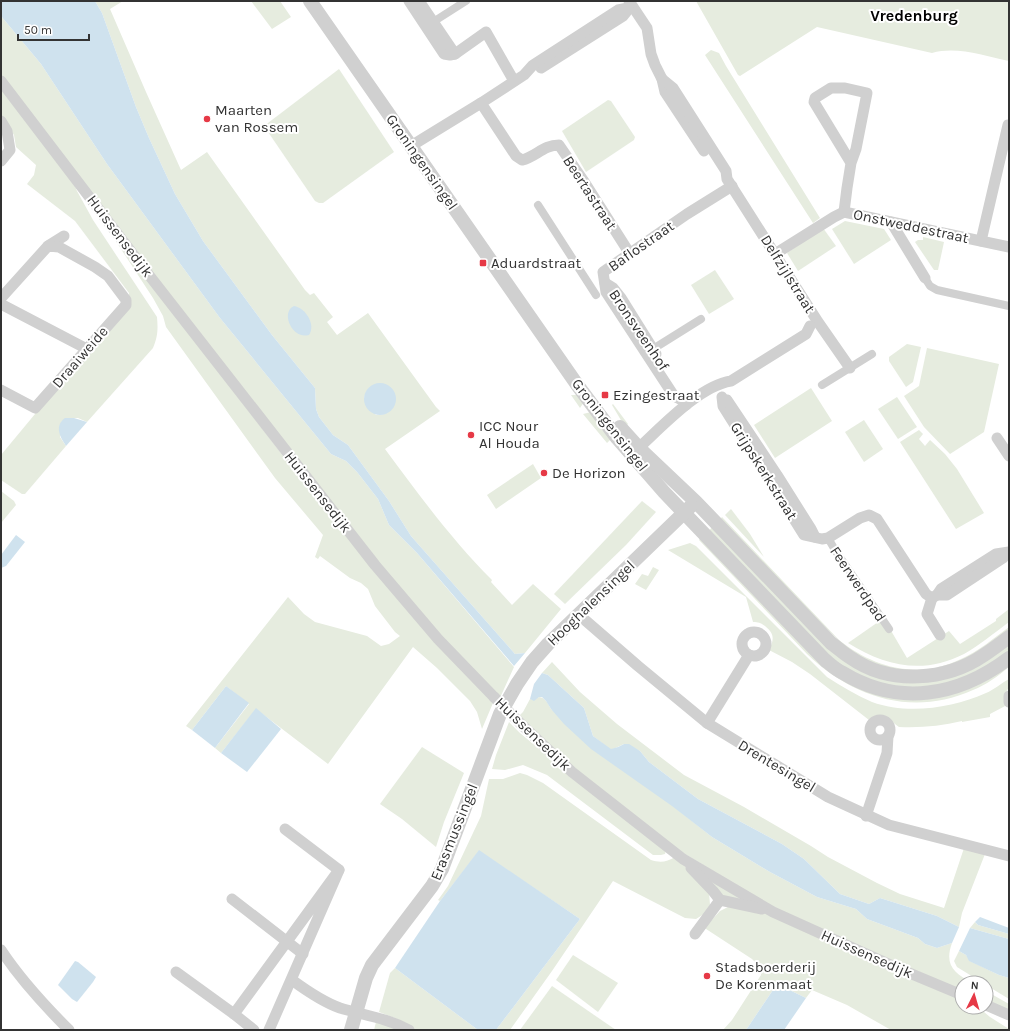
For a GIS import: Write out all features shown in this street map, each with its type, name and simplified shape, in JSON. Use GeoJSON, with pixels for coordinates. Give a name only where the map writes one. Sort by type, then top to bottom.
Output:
{"type":"FeatureCollection","features":[{"type":"Feature","properties":{"kind":"street","name":"Groningensingel"},"geometry":{"type":"LineString","coordinates":[[310,1],[415,143]]}},
{"type":"Feature","properties":{"kind":"street","name":"Groningensingel"},"geometry":{"type":"LineString","coordinates":[[322,1],[578,386],[635,451],[664,492],[825,660],[842,673],[864,684],[888,691],[906,694],[923,694],[946,690],[970,682],[987,673],[1009,658]]}},
{"type":"Feature","properties":{"kind":"street"},"geometry":{"type":"LineString","coordinates":[[409,1],[444,54],[455,54],[486,32],[519,78]]}},
{"type":"Feature","properties":{"kind":"street"},"geometry":{"type":"LineString","coordinates":[[419,1],[455,54]]}},
{"type":"Feature","properties":{"kind":"street"},"geometry":{"type":"LineString","coordinates":[[433,22],[466,1]]}},
{"type":"Feature","properties":{"kind":"street"},"geometry":{"type":"LineString","coordinates":[[415,143],[481,103],[519,78],[533,65],[618,10],[630,5]]}},
{"type":"Feature","properties":{"kind":"street","name":"Delfzijlstraat"},"geometry":{"type":"LineString","coordinates":[[630,5],[647,28],[651,54],[662,79],[672,88],[726,172],[729,182],[775,254],[814,324],[850,368]]}},
{"type":"Feature","properties":{"kind":"street","name":"Huissensedijk"},"geometry":{"type":"LineString","coordinates":[[1,81],[145,270],[375,565],[438,638],[494,697],[572,772],[682,859],[713,890],[720,900],[773,912]]}},
{"type":"Feature","properties":{"kind":"street"},"geometry":{"type":"LineString","coordinates":[[844,212],[851,163],[856,149],[867,93],[845,88],[831,88],[815,98],[814,102],[851,163]]}},
{"type":"Feature","properties":{"kind":"street","name":"Beertastraat"},"geometry":{"type":"LineString","coordinates":[[481,103],[516,156],[522,160],[530,158],[550,145],[559,145],[584,180],[630,254]]}},
{"type":"Feature","properties":{"kind":"street"},"geometry":{"type":"LineString","coordinates":[[1,122],[8,131],[10,150],[1,161]]}},
{"type":"Feature","properties":{"kind":"street"},"geometry":{"type":"LineString","coordinates":[[981,241],[1009,125]]}},
{"type":"Feature","properties":{"kind":"street","name":"Baflostraat"},"geometry":{"type":"LineString","coordinates":[[684,402],[674,396],[606,292],[603,272],[687,214],[729,182]]}},
{"type":"Feature","properties":{"kind":"street"},"geometry":{"type":"LineString","coordinates":[[538,205],[596,296]]}},
{"type":"Feature","properties":{"kind":"street","name":"Onstweddestraat"},"geometry":{"type":"LineString","coordinates":[[775,254],[844,212],[1009,247]]}},
{"type":"Feature","properties":{"kind":"street"},"geometry":{"type":"LineString","coordinates":[[891,222],[930,286],[937,290],[1009,306]]}},
{"type":"Feature","properties":{"kind":"street"},"geometry":{"type":"LineString","coordinates":[[1,298],[48,246],[64,236]]}},
{"type":"Feature","properties":{"kind":"street","name":"Draaiweide"},"geometry":{"type":"LineString","coordinates":[[1,390],[35,408],[126,305],[126,300],[108,276],[59,247],[48,246]]}},
{"type":"Feature","properties":{"kind":"street","name":"Bronsveenhof"},"geometry":{"type":"LineString","coordinates":[[605,283],[613,288],[621,298],[681,392],[684,402]]}},
{"type":"Feature","properties":{"kind":"street"},"geometry":{"type":"LineString","coordinates":[[1,304],[87,349]]}},
{"type":"Feature","properties":{"kind":"street"},"geometry":{"type":"LineString","coordinates":[[653,349],[700,319]]}},
{"type":"Feature","properties":{"kind":"street"},"geometry":{"type":"LineString","coordinates":[[635,451],[684,402],[719,384],[727,375],[801,328],[814,324]]}},
{"type":"Feature","properties":{"kind":"street"},"geometry":{"type":"LineString","coordinates":[[822,384],[872,354]]}},
{"type":"Feature","properties":{"kind":"street","name":"Grijpskerkstraat"},"geometry":{"type":"LineString","coordinates":[[719,384],[723,406],[804,535],[822,539],[828,538]]}},
{"type":"Feature","properties":{"kind":"street"},"geometry":{"type":"LineString","coordinates":[[997,438],[1009,456]]}},
{"type":"Feature","properties":{"kind":"street","name":"Groningensingel"},"geometry":{"type":"LineString","coordinates":[[635,451],[696,502],[832,643],[852,659],[877,671],[904,677],[927,676],[949,672],[967,665],[984,656],[1009,636]]}},
{"type":"Feature","properties":{"kind":"street","name":"Hooghalensingel"},"geometry":{"type":"LineString","coordinates":[[500,714],[516,684],[532,662],[548,644],[696,502]]}},
{"type":"Feature","properties":{"kind":"street"},"geometry":{"type":"LineString","coordinates":[[828,538],[860,518],[869,515],[877,519],[926,594],[935,596],[947,595],[1003,558],[1008,553]]}},
{"type":"Feature","properties":{"kind":"street","name":"Feerwerdpad"},"geometry":{"type":"LineString","coordinates":[[828,538],[889,629]]}},
{"type":"Feature","properties":{"kind":"street"},"geometry":{"type":"LineString","coordinates":[[935,596],[927,614],[940,635]]}},
{"type":"Feature","properties":{"kind":"street","name":"Drentesingel"},"geometry":{"type":"LineString","coordinates":[[578,614],[707,723],[828,797],[866,816],[889,825],[1009,856]]}},
{"type":"Feature","properties":{"kind":"street"},"geometry":{"type":"LineString","coordinates":[[707,723],[750,655]]}},
{"type":"Feature","properties":{"kind":"street"},"geometry":{"type":"LineString","coordinates":[[1009,696],[1009,702]]}},
{"type":"Feature","properties":{"kind":"street","name":"Erasmussingel"},"geometry":{"type":"LineString","coordinates":[[360,1030],[366,978],[372,965],[432,886],[442,869],[500,714]]}},
{"type":"Feature","properties":{"kind":"street"},"geometry":{"type":"LineString","coordinates":[[866,816],[887,753],[888,736]]}},
{"type":"Feature","properties":{"kind":"street"},"geometry":{"type":"LineString","coordinates":[[285,829],[339,870]]}},
{"type":"Feature","properties":{"kind":"street","name":"Huissensedijk"},"geometry":{"type":"LineString","coordinates":[[682,859],[773,912],[954,992]]}},
{"type":"Feature","properties":{"kind":"street"},"geometry":{"type":"LineString","coordinates":[[234,1014],[339,870]]}},
{"type":"Feature","properties":{"kind":"street"},"geometry":{"type":"LineString","coordinates":[[269,1030],[339,870]]}},
{"type":"Feature","properties":{"kind":"street"},"geometry":{"type":"LineString","coordinates":[[232,899],[303,954]]}},
{"type":"Feature","properties":{"kind":"street"},"geometry":{"type":"LineString","coordinates":[[695,934],[720,900]]}},
{"type":"Feature","properties":{"kind":"street"},"geometry":{"type":"LineString","coordinates":[[1,950],[37,997],[69,1030]]}},
{"type":"Feature","properties":{"kind":"street"},"geometry":{"type":"LineString","coordinates":[[176,972],[254,1030]]}},
{"type":"Feature","properties":{"kind":"street"},"geometry":{"type":"LineString","coordinates":[[292,980],[310,993],[339,1008],[397,1024],[409,1030]]}},
{"type":"Feature","properties":{"kind":"street"},"geometry":{"type":"LineString","coordinates":[[994,1008],[1009,1015]]}},
{"type":"Feature","properties":{"kind":"street","name":"Erasmussingel"},"geometry":{"type":"LineString","coordinates":[[351,1030],[361,1014]]}},
{"type":"Feature","properties":{"kind":"shaded area"},"geometry":{"type":"Polygon","coordinates":[[[95,1],[123,1],[110,9],[181,170],[207,152],[305,290],[310,295],[314,293],[333,317],[327,322],[337,335],[368,313],[440,411],[385,449],[423,500],[512,605],[533,584],[561,609],[525,653],[515,654],[411,536],[389,501],[348,445],[333,435],[319,417],[316,409],[315,388],[272,335],[203,241],[175,194],[136,107],[102,13],[95,1]],[[376,384],[369,388],[364,399],[376,415],[385,414],[395,401],[394,394],[390,388],[376,384]]]}},
{"type":"Feature","properties":{"kind":"shaded area"},"geometry":{"type":"Polygon","coordinates":[[[251,1],[280,1],[291,17],[272,29],[251,1]]]}},
{"type":"Feature","properties":{"kind":"shaded area"},"geometry":{"type":"Polygon","coordinates":[[[696,1],[1009,1],[1009,61],[961,51],[941,51],[932,53],[817,27],[740,76],[738,75],[696,1]]]}},
{"type":"Feature","properties":{"kind":"shaded area"},"geometry":{"type":"Polygon","coordinates":[[[1,16],[41,64],[107,164],[220,318],[331,454],[346,461],[357,472],[378,499],[389,525],[417,553],[514,667],[499,700],[372,559],[1,75],[1,16]]]}},
{"type":"Feature","properties":{"kind":"shaded area"},"geometry":{"type":"Polygon","coordinates":[[[711,50],[719,53],[820,218],[813,223],[705,55],[711,50]]]}},
{"type":"Feature","properties":{"kind":"shaded area"},"geometry":{"type":"Polygon","coordinates":[[[339,69],[394,152],[323,203],[319,203],[315,201],[264,126],[339,69]]]}},
{"type":"Feature","properties":{"kind":"shaded area"},"geometry":{"type":"Polygon","coordinates":[[[1,87],[72,179],[93,220],[157,317],[157,336],[153,348],[87,422],[78,418],[69,418],[60,437],[66,446],[25,494],[22,494],[1,480],[1,455],[128,302],[129,293],[75,221],[27,184],[34,175],[36,165],[16,147],[14,135],[1,116],[1,87]]]}},
{"type":"Feature","properties":{"kind":"shaded area"},"geometry":{"type":"Polygon","coordinates":[[[608,100],[611,101],[635,137],[634,140],[586,172],[562,131],[608,100]]]}},
{"type":"Feature","properties":{"kind":"shaded area"},"geometry":{"type":"Polygon","coordinates":[[[845,221],[884,229],[891,240],[854,264],[832,229],[845,221]]]}},
{"type":"Feature","properties":{"kind":"shaded area"},"geometry":{"type":"Polygon","coordinates":[[[104,223],[331,518],[493,703],[482,729],[477,712],[470,701],[437,668],[413,647],[328,764],[256,709],[221,753],[215,748],[249,704],[226,686],[192,730],[186,726],[288,597],[304,614],[315,622],[367,636],[381,646],[389,644],[400,636],[395,632],[375,606],[368,589],[320,556],[318,559],[315,557],[323,535],[275,478],[166,327],[163,316],[153,298],[104,223]]]}},
{"type":"Feature","properties":{"kind":"shaded area"},"geometry":{"type":"Polygon","coordinates":[[[823,228],[836,246],[798,271],[787,253],[823,228]]]}},
{"type":"Feature","properties":{"kind":"shaded area"},"geometry":{"type":"Polygon","coordinates":[[[923,237],[944,242],[938,270],[934,270],[915,242],[918,240],[923,240],[923,237]]]}},
{"type":"Feature","properties":{"kind":"shaded area"},"geometry":{"type":"Polygon","coordinates":[[[715,270],[734,299],[709,314],[691,285],[715,270]]]}},
{"type":"Feature","properties":{"kind":"shaded area"},"geometry":{"type":"Polygon","coordinates":[[[907,344],[921,347],[913,382],[906,387],[889,361],[889,357],[907,344]]]}},
{"type":"Feature","properties":{"kind":"shaded area"},"geometry":{"type":"Polygon","coordinates":[[[927,348],[999,364],[984,432],[950,454],[924,427],[904,396],[919,386],[927,348]]]}},
{"type":"Feature","properties":{"kind":"shaded area"},"geometry":{"type":"Polygon","coordinates":[[[811,388],[832,421],[775,458],[754,425],[811,388]]]}},
{"type":"Feature","properties":{"kind":"shaded area"},"geometry":{"type":"Polygon","coordinates":[[[571,395],[579,395],[584,402],[580,408],[571,395]]]}},
{"type":"Feature","properties":{"kind":"shaded area"},"geometry":{"type":"Polygon","coordinates":[[[897,397],[917,427],[898,439],[878,409],[897,397]]]}},
{"type":"Feature","properties":{"kind":"shaded area"},"geometry":{"type":"Polygon","coordinates":[[[613,404],[628,424],[625,427],[612,405],[613,404]]]}},
{"type":"Feature","properties":{"kind":"shaded area"},"geometry":{"type":"Polygon","coordinates":[[[591,412],[594,414],[594,418],[600,428],[612,438],[607,443],[583,414],[591,412]]]}},
{"type":"Feature","properties":{"kind":"shaded area"},"geometry":{"type":"Polygon","coordinates":[[[864,420],[883,449],[864,462],[845,432],[864,420]]]}},
{"type":"Feature","properties":{"kind":"shaded area"},"geometry":{"type":"Polygon","coordinates":[[[919,430],[923,434],[919,439],[925,446],[930,440],[945,454],[957,469],[984,513],[956,529],[900,442],[919,430]]]}},
{"type":"Feature","properties":{"kind":"shaded area"},"geometry":{"type":"Polygon","coordinates":[[[533,464],[541,478],[496,509],[487,495],[533,464]]]}},
{"type":"Feature","properties":{"kind":"shaded area"},"geometry":{"type":"Polygon","coordinates":[[[1,491],[14,501],[16,505],[1,523],[1,491]]]}},
{"type":"Feature","properties":{"kind":"shaded area"},"geometry":{"type":"Polygon","coordinates":[[[642,501],[656,512],[626,545],[565,604],[554,594],[642,501]]]}},
{"type":"Feature","properties":{"kind":"shaded area"},"geometry":{"type":"Polygon","coordinates":[[[731,509],[750,534],[764,557],[725,515],[731,509]]]}},
{"type":"Feature","properties":{"kind":"shaded area"},"geometry":{"type":"Polygon","coordinates":[[[722,517],[839,640],[867,658],[882,664],[913,670],[928,669],[903,673],[854,656],[719,521],[722,517]]]}},
{"type":"Feature","properties":{"kind":"shaded area"},"geometry":{"type":"Polygon","coordinates":[[[714,525],[832,647],[921,680],[1009,639],[1009,655],[958,684],[895,690],[839,667],[707,533],[714,525]]]}},
{"type":"Feature","properties":{"kind":"shaded area"},"geometry":{"type":"Polygon","coordinates":[[[701,537],[824,663],[905,697],[1009,662],[1009,667],[992,680],[978,688],[951,698],[928,702],[906,702],[885,699],[864,692],[844,682],[807,654],[699,540],[701,537]]]}},
{"type":"Feature","properties":{"kind":"shaded area"},"geometry":{"type":"Polygon","coordinates":[[[690,543],[696,546],[827,677],[860,696],[872,702],[886,706],[915,709],[930,708],[959,703],[973,698],[989,692],[1009,679],[1009,687],[1005,694],[1007,705],[990,714],[990,717],[931,726],[899,727],[882,715],[878,715],[869,720],[810,674],[792,662],[769,650],[773,640],[772,634],[762,624],[753,622],[746,597],[668,550],[690,543]]]}},
{"type":"Feature","properties":{"kind":"shaded area"},"geometry":{"type":"Polygon","coordinates":[[[653,567],[659,570],[646,590],[635,584],[642,574],[648,576],[653,567]]]}},
{"type":"Feature","properties":{"kind":"shaded area"},"geometry":{"type":"Polygon","coordinates":[[[1009,609],[1009,622],[987,639],[964,654],[934,664],[919,666],[890,662],[862,651],[848,643],[881,620],[890,629],[907,658],[949,631],[960,644],[996,621],[996,619],[1009,609]]]}},
{"type":"Feature","properties":{"kind":"shaded area"},"geometry":{"type":"Polygon","coordinates":[[[1009,627],[1009,633],[964,663],[930,669],[968,656],[1009,627]]]}},
{"type":"Feature","properties":{"kind":"shaded area"},"geometry":{"type":"Polygon","coordinates":[[[552,662],[580,692],[617,724],[684,775],[744,807],[828,857],[900,894],[944,908],[964,848],[985,854],[962,913],[959,927],[937,916],[880,898],[869,904],[840,894],[804,859],[782,844],[698,799],[649,762],[640,751],[624,744],[611,750],[593,736],[584,708],[548,675],[542,673],[552,662]]]}},
{"type":"Feature","properties":{"kind":"shaded area"},"geometry":{"type":"Polygon","coordinates":[[[539,697],[545,700],[551,709],[712,837],[770,872],[817,897],[856,909],[867,919],[918,938],[925,944],[937,948],[952,943],[949,957],[950,963],[952,968],[959,975],[954,975],[954,988],[790,917],[670,845],[579,775],[519,716],[530,699],[534,700],[539,697]]]}},
{"type":"Feature","properties":{"kind":"shaded area"},"geometry":{"type":"Polygon","coordinates":[[[509,722],[520,733],[610,808],[666,850],[665,854],[653,855],[547,775],[523,765],[505,770],[492,769],[509,722]]]}},
{"type":"Feature","properties":{"kind":"shaded area"},"geometry":{"type":"Polygon","coordinates":[[[422,747],[464,773],[444,822],[436,847],[402,819],[380,804],[422,747]]]}},
{"type":"Feature","properties":{"kind":"shaded area"},"geometry":{"type":"Polygon","coordinates":[[[520,773],[543,783],[651,860],[663,862],[675,857],[684,862],[709,892],[710,905],[704,914],[696,919],[685,918],[613,881],[510,1030],[496,1030],[580,919],[479,851],[440,901],[438,900],[448,886],[481,816],[489,779],[503,779],[520,773]]]}},
{"type":"Feature","properties":{"kind":"shaded area"},"geometry":{"type":"Polygon","coordinates":[[[697,872],[750,904],[720,897],[697,872]]]}},
{"type":"Feature","properties":{"kind":"shaded area"},"geometry":{"type":"Polygon","coordinates":[[[730,906],[765,913],[954,996],[954,1015],[988,1015],[1009,1030],[891,1030],[847,1005],[812,990],[806,998],[777,984],[746,1030],[723,1030],[732,1020],[761,975],[760,967],[752,959],[703,927],[720,911],[730,906]]]}},
{"type":"Feature","properties":{"kind":"shaded area"},"geometry":{"type":"Polygon","coordinates":[[[975,922],[978,925],[1009,934],[1009,939],[970,928],[975,922]]]}},
{"type":"Feature","properties":{"kind":"shaded area"},"geometry":{"type":"Polygon","coordinates":[[[959,951],[966,955],[970,961],[999,975],[1009,978],[1009,999],[994,990],[994,975],[970,975],[957,967],[954,961],[959,951]]]}},
{"type":"Feature","properties":{"kind":"shaded area"},"geometry":{"type":"Polygon","coordinates":[[[573,955],[618,983],[598,1012],[556,980],[573,955]]]}},
{"type":"Feature","properties":{"kind":"shaded area"},"geometry":{"type":"Polygon","coordinates":[[[395,968],[478,1030],[416,1030],[395,1018],[379,1012],[390,973],[395,968]]]}},
{"type":"Feature","properties":{"kind":"shaded area"},"geometry":{"type":"Polygon","coordinates":[[[552,986],[616,1030],[520,1030],[552,986]]]}},
{"type":"Feature","properties":{"kind":"shaded area"},"geometry":{"type":"Polygon","coordinates":[[[994,996],[1009,1004],[1009,1011],[994,1004],[994,996]]]}},
{"type":"Feature","properties":{"kind":"shaded area"},"geometry":{"type":"Polygon","coordinates":[[[376,1022],[400,1030],[374,1030],[376,1022]]]}},
{"type":"Feature","properties":{"kind":"water"},"geometry":{"type":"Polygon","coordinates":[[[1,1],[95,1],[102,13],[136,107],[149,138],[175,194],[203,241],[272,335],[315,388],[316,409],[319,417],[333,435],[348,445],[389,501],[411,536],[515,654],[525,653],[514,666],[417,553],[389,525],[378,499],[357,472],[346,461],[331,454],[220,318],[107,164],[41,64],[1,16],[1,1]]]}},
{"type":"Feature","properties":{"kind":"water"},"geometry":{"type":"Polygon","coordinates":[[[294,306],[306,313],[309,318],[311,331],[309,335],[298,333],[293,330],[290,325],[288,314],[290,309],[294,306]]]}},
{"type":"Feature","properties":{"kind":"water"},"geometry":{"type":"Polygon","coordinates":[[[380,383],[391,388],[396,399],[391,410],[380,415],[369,410],[364,399],[369,388],[380,383]]]}},
{"type":"Feature","properties":{"kind":"water"},"geometry":{"type":"Polygon","coordinates":[[[65,418],[74,418],[87,422],[66,446],[59,432],[60,424],[65,418]]]}},
{"type":"Feature","properties":{"kind":"water"},"geometry":{"type":"Polygon","coordinates":[[[16,535],[25,542],[6,566],[1,568],[1,555],[16,535]]]}},
{"type":"Feature","properties":{"kind":"water"},"geometry":{"type":"Polygon","coordinates":[[[542,673],[548,675],[584,708],[593,736],[611,749],[624,744],[629,744],[640,751],[649,762],[698,799],[782,844],[804,859],[840,894],[869,904],[880,898],[937,916],[959,927],[952,943],[937,948],[925,944],[918,938],[867,919],[856,909],[817,897],[770,872],[712,837],[672,806],[591,749],[564,724],[542,697],[539,697],[534,701],[530,699],[534,684],[542,673]]]}},
{"type":"Feature","properties":{"kind":"water"},"geometry":{"type":"Polygon","coordinates":[[[226,686],[249,703],[215,748],[192,730],[226,686]]]}},
{"type":"Feature","properties":{"kind":"water"},"geometry":{"type":"Polygon","coordinates":[[[256,708],[281,729],[247,772],[221,753],[256,708]]]}},
{"type":"Feature","properties":{"kind":"water"},"geometry":{"type":"Polygon","coordinates":[[[479,850],[580,919],[496,1030],[478,1030],[395,968],[440,901],[479,850]]]}},
{"type":"Feature","properties":{"kind":"water"},"geometry":{"type":"Polygon","coordinates":[[[980,917],[1009,928],[1009,934],[978,925],[975,922],[980,917]]]}},
{"type":"Feature","properties":{"kind":"water"},"geometry":{"type":"Polygon","coordinates":[[[970,928],[1009,939],[1009,978],[969,961],[966,955],[959,951],[970,928]]]}},
{"type":"Feature","properties":{"kind":"water"},"geometry":{"type":"Polygon","coordinates":[[[75,961],[96,977],[77,1002],[58,985],[75,961]]]}},
{"type":"Feature","properties":{"kind":"water"},"geometry":{"type":"Polygon","coordinates":[[[777,984],[806,998],[784,1030],[746,1030],[777,984]]]}},
{"type":"Feature","properties":{"kind":"place","name":"Maarten van Rossem"},"geometry":{"type":"Point","coordinates":[207,119]}},
{"type":"Feature","properties":{"kind":"place","name":"Aduardstraat"},"geometry":{"type":"Point","coordinates":[483,263]}},
{"type":"Feature","properties":{"kind":"place","name":"Ezingestraat"},"geometry":{"type":"Point","coordinates":[605,395]}},
{"type":"Feature","properties":{"kind":"place","name":"ICC Nour Al Houda"},"geometry":{"type":"Point","coordinates":[471,435]}},
{"type":"Feature","properties":{"kind":"place","name":"De Horizon"},"geometry":{"type":"Point","coordinates":[544,473]}},
{"type":"Feature","properties":{"kind":"place","name":"Stadsboerderij De Korenmaat"},"geometry":{"type":"Point","coordinates":[707,976]}},
{"type":"Feature","properties":{"kind":"district","name":"Vredenburg"},"geometry":{"type":"Point","coordinates":[914,15]}}]}
